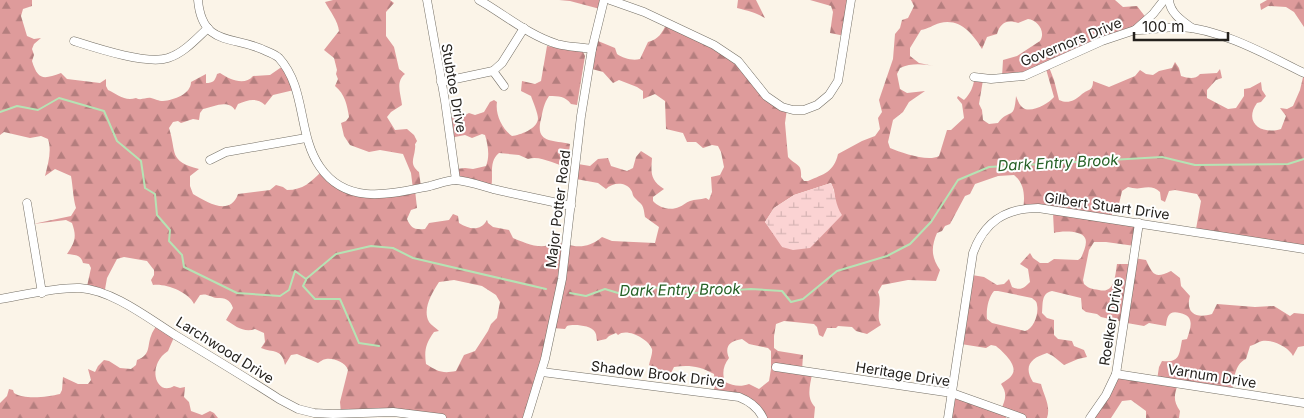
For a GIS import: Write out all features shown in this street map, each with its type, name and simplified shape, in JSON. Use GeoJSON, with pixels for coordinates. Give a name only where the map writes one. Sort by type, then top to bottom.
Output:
{"type":"FeatureCollection","features":[{"type":"Feature","properties":{"kind":"street"},"geometry":{"type":"LineString","coordinates":[[198,0],[199,12],[214,35],[260,47],[278,57],[290,73],[300,102],[306,138],[319,166],[334,183],[352,192],[369,195],[392,193],[456,180],[571,206]]}},
{"type":"Feature","properties":{"kind":"street","name":"Stubtoe Drive"},"geometry":{"type":"LineString","coordinates":[[427,0],[456,180]]}},
{"type":"Feature","properties":{"kind":"street"},"geometry":{"type":"LineString","coordinates":[[479,0],[524,28],[558,44],[592,49]]}},
{"type":"Feature","properties":{"kind":"street","name":"Major Potter Road"},"geometry":{"type":"LineString","coordinates":[[527,418],[542,372],[562,279],[592,49],[604,0]]}},
{"type":"Feature","properties":{"kind":"street"},"geometry":{"type":"LineString","coordinates":[[610,0],[644,12],[714,45],[738,61],[766,96],[782,106],[793,110],[804,110],[817,105],[830,95],[838,81],[851,0]]}},
{"type":"Feature","properties":{"kind":"street","name":"Governors Drive"},"geometry":{"type":"LineString","coordinates":[[974,77],[991,79],[1024,76],[1102,41],[1135,30],[1153,14],[1164,0]]}},
{"type":"Feature","properties":{"kind":"street"},"geometry":{"type":"LineString","coordinates":[[1169,0],[1169,4],[1178,18],[1194,29]]}},
{"type":"Feature","properties":{"kind":"street"},"geometry":{"type":"LineString","coordinates":[[1135,30],[1181,27],[1202,30],[1250,47],[1304,73]]}},
{"type":"Feature","properties":{"kind":"street"},"geometry":{"type":"LineString","coordinates":[[74,41],[90,47],[156,60],[169,58],[186,49],[208,28]]}},
{"type":"Feature","properties":{"kind":"street"},"geometry":{"type":"LineString","coordinates":[[441,82],[493,71],[502,63],[524,28]]}},
{"type":"Feature","properties":{"kind":"street"},"geometry":{"type":"LineString","coordinates":[[493,71],[504,86]]}},
{"type":"Feature","properties":{"kind":"street"},"geometry":{"type":"LineString","coordinates":[[210,160],[226,152],[306,138]]}},
{"type":"Feature","properties":{"kind":"street"},"geometry":{"type":"LineString","coordinates":[[27,203],[42,292]]}},
{"type":"Feature","properties":{"kind":"street","name":"Gilbert Stuart Drive"},"geometry":{"type":"LineString","coordinates":[[948,418],[971,262],[980,236],[1000,216],[1019,210],[1038,208],[1304,249]]}},
{"type":"Feature","properties":{"kind":"street","name":"Roelker Drive"},"geometry":{"type":"LineString","coordinates":[[1090,418],[1106,395],[1116,374],[1139,223]]}},
{"type":"Feature","properties":{"kind":"street","name":"Larchwood Drive"},"geometry":{"type":"LineString","coordinates":[[0,299],[80,288],[98,292],[115,299],[298,409],[333,414],[393,412],[442,418]]}},
{"type":"Feature","properties":{"kind":"street","name":"Heritage Drive"},"geometry":{"type":"LineString","coordinates":[[776,367],[952,393],[1022,418]]}},
{"type":"Feature","properties":{"kind":"street","name":"Shadow Brook Drive"},"geometry":{"type":"LineString","coordinates":[[542,372],[739,397],[754,405],[763,418]]}},
{"type":"Feature","properties":{"kind":"street","name":"Varnum Drive"},"geometry":{"type":"LineString","coordinates":[[1116,374],[1304,403]]}},
{"type":"Feature","properties":{"kind":"green space"},"geometry":{"type":"Polygon","coordinates":[[[0,0],[32,0],[32,6],[23,9],[21,16],[27,36],[34,39],[41,38],[34,44],[32,49],[34,55],[32,61],[34,68],[42,77],[61,73],[67,79],[100,83],[106,79],[108,90],[121,97],[128,99],[151,98],[163,101],[181,96],[188,90],[191,82],[206,74],[206,83],[213,81],[217,74],[220,73],[233,80],[246,81],[253,76],[270,75],[283,66],[294,90],[273,95],[265,105],[252,100],[238,104],[235,110],[224,104],[203,109],[199,120],[193,119],[181,123],[178,121],[173,122],[169,128],[175,155],[182,163],[199,169],[190,176],[190,186],[193,194],[211,204],[218,206],[230,205],[238,194],[270,190],[276,185],[287,190],[298,189],[310,182],[322,171],[352,193],[413,189],[411,173],[403,154],[380,150],[369,152],[350,145],[344,136],[341,123],[349,117],[347,108],[343,96],[335,86],[338,79],[334,58],[324,50],[339,31],[325,2],[333,0],[390,0],[394,3],[386,12],[386,36],[394,47],[399,69],[405,74],[399,84],[402,105],[387,117],[395,130],[407,129],[414,135],[417,141],[413,164],[419,172],[421,187],[415,190],[417,208],[411,210],[407,219],[412,226],[416,229],[425,229],[429,223],[449,220],[453,214],[458,216],[459,223],[467,227],[478,228],[485,224],[487,220],[493,227],[509,230],[513,238],[539,246],[549,245],[553,242],[572,246],[584,246],[596,242],[602,237],[612,241],[655,243],[659,227],[645,217],[643,206],[633,196],[632,191],[622,184],[612,185],[606,189],[598,183],[576,179],[578,164],[590,166],[598,159],[608,158],[611,166],[627,171],[633,168],[636,157],[641,151],[652,158],[652,176],[664,189],[653,197],[653,201],[662,207],[672,209],[692,200],[706,198],[709,200],[712,192],[711,177],[720,175],[724,167],[721,152],[718,146],[712,145],[703,148],[696,142],[687,142],[683,133],[666,129],[665,101],[655,94],[643,99],[643,91],[637,87],[619,80],[613,83],[603,72],[592,69],[598,41],[615,48],[617,54],[622,57],[637,60],[640,59],[648,42],[660,35],[667,23],[735,59],[764,95],[787,109],[785,123],[788,157],[801,169],[801,177],[804,181],[808,181],[831,169],[838,154],[875,136],[880,129],[878,118],[882,112],[879,100],[893,59],[895,34],[900,28],[902,20],[908,18],[914,6],[911,0],[1115,0],[1123,7],[1137,6],[1147,19],[1136,30],[1049,67],[1059,100],[1068,102],[1076,99],[1091,89],[1093,81],[1109,87],[1135,76],[1140,70],[1146,74],[1153,75],[1159,71],[1172,68],[1175,62],[1181,76],[1189,78],[1194,78],[1200,74],[1217,73],[1220,69],[1222,78],[1216,80],[1207,90],[1207,98],[1228,109],[1236,108],[1244,96],[1244,89],[1261,82],[1262,90],[1266,96],[1261,102],[1257,103],[1253,110],[1253,122],[1261,129],[1274,130],[1281,129],[1286,116],[1280,108],[1287,109],[1293,106],[1300,90],[1304,73],[1304,249],[1196,229],[1201,201],[1197,194],[1175,190],[1169,191],[1165,202],[1161,200],[1160,192],[1151,187],[1128,187],[1122,191],[1119,204],[1113,208],[1111,220],[1139,226],[1135,246],[1094,242],[1089,250],[1083,280],[1084,284],[1104,291],[1111,287],[1115,279],[1117,264],[1132,264],[1134,258],[1146,260],[1155,274],[1161,275],[1171,271],[1180,278],[1181,286],[1190,296],[1189,307],[1197,315],[1212,314],[1217,304],[1255,307],[1274,306],[1290,316],[1294,313],[1304,314],[1304,346],[1298,347],[1293,356],[1284,347],[1275,342],[1262,341],[1250,346],[1246,359],[1242,361],[1237,369],[1232,392],[1178,384],[1175,398],[1180,411],[1179,418],[1146,418],[1146,411],[1131,400],[1122,401],[1111,418],[1090,418],[1115,376],[1157,380],[1162,361],[1172,361],[1178,357],[1182,340],[1187,339],[1191,323],[1190,319],[1185,314],[1173,312],[1168,317],[1166,326],[1149,323],[1144,326],[1127,323],[1086,312],[1082,309],[1081,298],[1052,291],[1044,296],[1042,313],[1047,318],[1054,320],[1054,335],[1058,339],[1072,341],[1074,346],[1084,350],[1087,357],[1064,365],[1047,353],[1037,357],[1030,363],[1030,376],[1033,382],[1041,384],[1047,401],[1047,418],[1021,418],[1007,414],[1006,418],[950,418],[953,396],[1001,410],[1005,394],[1001,384],[1011,376],[1014,369],[1008,358],[996,346],[991,345],[986,348],[961,344],[972,275],[984,277],[997,285],[1004,284],[1009,279],[1012,287],[1022,288],[1030,282],[1028,269],[1020,264],[1030,253],[1040,263],[1048,263],[1054,259],[1078,260],[1081,258],[1086,245],[1083,235],[1075,232],[1054,233],[1053,213],[1023,210],[1023,191],[1018,179],[1014,175],[998,176],[975,184],[970,194],[965,196],[950,224],[937,233],[933,252],[940,270],[936,281],[908,280],[882,285],[878,292],[880,300],[879,321],[881,325],[867,334],[856,331],[852,327],[838,326],[836,328],[827,328],[823,337],[819,335],[814,324],[784,321],[776,324],[774,348],[778,351],[803,355],[802,371],[812,374],[809,392],[810,400],[815,407],[814,418],[764,418],[743,401],[713,395],[714,374],[709,371],[684,366],[674,367],[671,373],[659,371],[649,365],[652,349],[647,341],[637,335],[626,332],[618,335],[616,333],[606,339],[597,341],[596,333],[593,330],[586,326],[573,325],[567,326],[565,329],[553,328],[526,418],[439,418],[392,412],[341,413],[340,402],[348,370],[339,361],[324,359],[318,363],[297,354],[291,355],[285,365],[279,353],[261,348],[265,342],[264,333],[255,329],[247,330],[236,327],[226,320],[233,308],[229,301],[200,295],[194,304],[187,296],[176,289],[164,285],[153,285],[151,280],[154,270],[147,261],[124,257],[117,259],[107,278],[104,295],[86,291],[91,268],[89,264],[83,263],[81,258],[77,256],[67,254],[74,239],[72,223],[66,220],[33,224],[71,216],[76,208],[71,176],[55,169],[45,176],[50,153],[48,139],[41,136],[30,138],[4,132],[0,135],[0,0]],[[1028,19],[1018,23],[1011,21],[1004,23],[997,34],[987,37],[982,49],[965,28],[954,23],[940,23],[921,30],[910,48],[910,56],[919,63],[934,66],[917,64],[900,68],[897,74],[900,89],[907,93],[925,91],[909,102],[903,112],[893,120],[888,142],[890,148],[928,158],[939,156],[947,130],[951,130],[964,118],[962,104],[957,98],[958,96],[964,100],[971,90],[975,77],[983,80],[979,104],[983,120],[989,124],[998,123],[1002,118],[1013,112],[1016,96],[1019,104],[1029,110],[1041,106],[1052,99],[1054,97],[1046,69],[1026,75],[1002,77],[1003,60],[1017,56],[1042,38],[1040,27],[1032,20],[1028,19]],[[831,183],[794,195],[774,208],[765,222],[774,234],[836,207],[834,190],[831,183]],[[454,280],[439,282],[427,307],[427,317],[429,322],[439,331],[434,332],[427,343],[426,364],[440,371],[456,371],[464,355],[475,351],[491,324],[497,318],[500,302],[496,295],[482,286],[454,280]],[[994,291],[990,297],[987,319],[992,323],[1025,331],[1031,327],[1037,312],[1037,304],[1032,298],[998,291],[994,291]],[[742,339],[734,341],[727,350],[729,358],[723,373],[725,382],[737,386],[749,384],[759,389],[769,381],[771,351],[768,348],[749,344],[742,339]]]}},
{"type":"Feature","properties":{"kind":"green space"},"geometry":{"type":"Polygon","coordinates":[[[559,0],[603,0],[600,9],[559,0]]]}},
{"type":"Feature","properties":{"kind":"green space"},"geometry":{"type":"Polygon","coordinates":[[[738,0],[756,0],[765,18],[737,8],[738,0]]]}},
{"type":"Feature","properties":{"kind":"green space"},"geometry":{"type":"Polygon","coordinates":[[[810,0],[850,0],[845,36],[830,33],[833,12],[831,6],[810,0]]]}},
{"type":"Feature","properties":{"kind":"green space"},"geometry":{"type":"Polygon","coordinates":[[[1267,0],[1304,0],[1304,27],[1294,12],[1286,7],[1268,6],[1261,10],[1260,4],[1267,0]]]}},
{"type":"Feature","properties":{"kind":"green space"},"geometry":{"type":"Polygon","coordinates":[[[547,46],[583,52],[585,56],[577,105],[571,104],[561,97],[549,96],[541,119],[540,132],[546,139],[570,144],[567,167],[543,159],[528,159],[519,155],[499,153],[492,165],[491,188],[457,181],[456,169],[473,169],[486,166],[488,147],[485,135],[482,134],[472,138],[465,135],[450,138],[448,117],[463,116],[469,113],[475,115],[484,112],[490,102],[494,100],[497,102],[500,121],[512,136],[531,129],[537,123],[538,117],[531,96],[521,91],[522,81],[535,84],[541,81],[547,46]]]}},
{"type":"Feature","properties":{"kind":"green space"},"geometry":{"type":"Polygon","coordinates":[[[831,183],[842,215],[810,248],[793,250],[782,247],[765,222],[774,208],[794,195],[831,183]]]}},
{"type":"Feature","properties":{"kind":"green space"},"geometry":{"type":"Polygon","coordinates":[[[157,325],[175,335],[168,351],[157,364],[155,371],[158,383],[162,387],[168,388],[174,386],[185,387],[184,397],[189,402],[191,411],[202,415],[210,411],[218,418],[0,418],[0,403],[7,396],[9,389],[24,397],[49,396],[60,394],[63,377],[78,384],[88,384],[91,380],[88,369],[95,372],[104,360],[120,368],[131,369],[136,365],[137,360],[147,353],[151,335],[157,325]]]}},
{"type":"Feature","properties":{"kind":"waterway","name":"Dark Entry Brook"},"geometry":{"type":"LineString","coordinates":[[0,112],[17,106],[38,110],[59,98],[104,111],[117,141],[141,161],[145,188],[155,194],[157,215],[170,230],[169,241],[182,255],[184,267],[237,293],[280,296],[289,290],[295,271],[306,279],[336,254],[371,246],[393,248],[413,258],[546,289]]}},
{"type":"Feature","properties":{"kind":"waterway","name":"Dark Entry Brook"},"geometry":{"type":"LineString","coordinates":[[570,293],[586,296],[605,289],[618,293],[635,289],[648,291],[652,287],[694,293],[751,289],[782,291],[791,302],[803,299],[837,271],[887,256],[910,244],[931,222],[958,180],[989,167],[1162,157],[1195,165],[1288,164],[1304,159]]}},
{"type":"Feature","properties":{"kind":"waterway"},"geometry":{"type":"LineString","coordinates":[[306,280],[303,286],[315,299],[340,299],[359,343],[379,346]]}}]}
